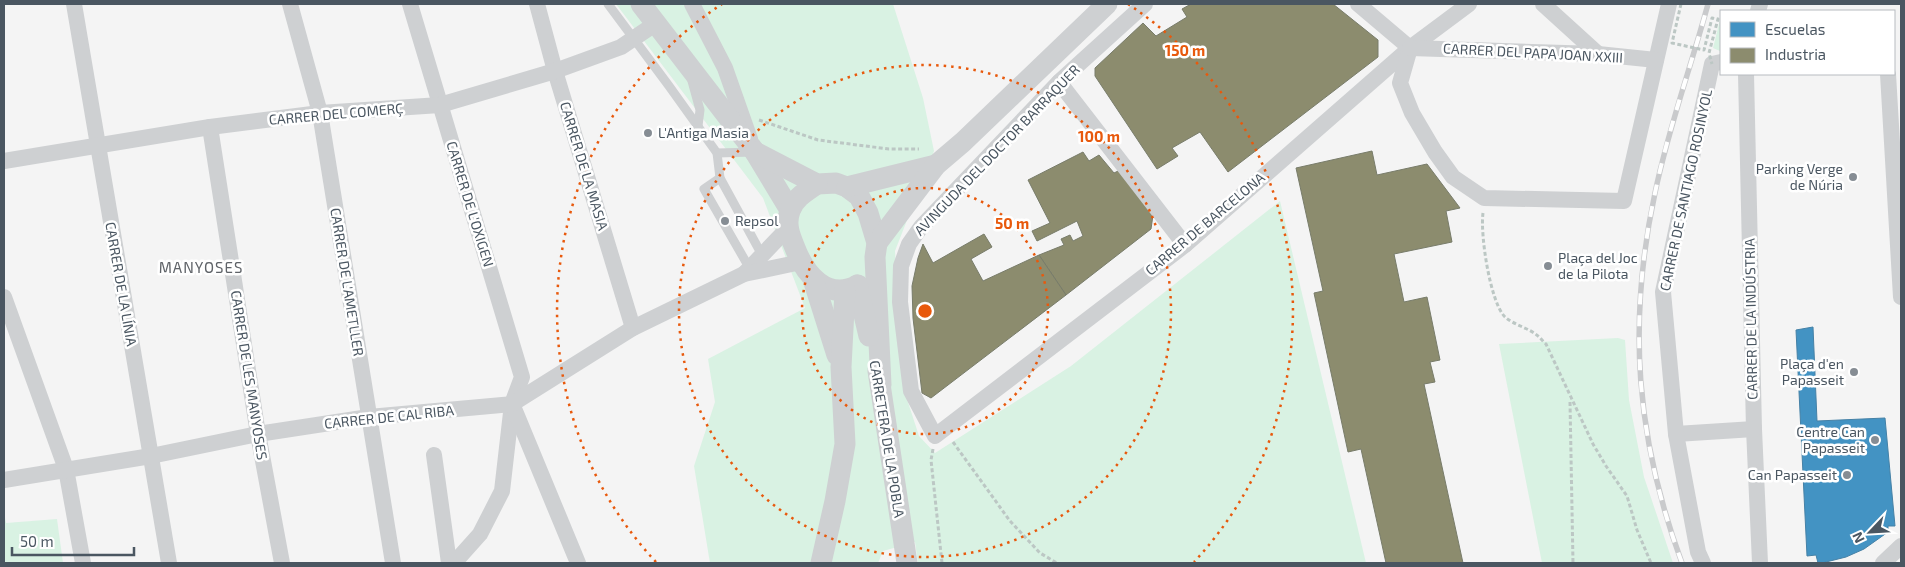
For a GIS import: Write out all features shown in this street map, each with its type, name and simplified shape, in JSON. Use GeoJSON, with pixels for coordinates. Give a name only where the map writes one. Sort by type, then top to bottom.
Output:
{"type":"FeatureCollection","features":[{"type":"Feature","properties":{"kind":"street","name":"CARRER DE LA LÍNIA"},"geometry":{"type":"LineString","coordinates":[[74,4],[169,563]]}},
{"type":"Feature","properties":{"kind":"street","name":"CARRER DE L'AMETLLER"},"geometry":{"type":"LineString","coordinates":[[290,4],[320,113],[393,563]]}},
{"type":"Feature","properties":{"kind":"street","name":"CARRER DE L'OXIGEN"},"geometry":{"type":"LineString","coordinates":[[410,4],[522,377],[512,404],[502,491],[480,534],[454,563]]}},
{"type":"Feature","properties":{"kind":"street","name":"CARRER DE LA MASIA"},"geometry":{"type":"LineString","coordinates":[[537,4],[633,328]]}},
{"type":"Feature","properties":{"kind":"street"},"geometry":{"type":"LineString","coordinates":[[641,4],[754,152],[817,184],[836,183],[847,187],[859,196],[868,213],[876,250],[881,385]]}},
{"type":"Feature","properties":{"kind":"street"},"geometry":{"type":"LineString","coordinates":[[692,4],[725,68],[754,152],[788,219],[840,367]]}},
{"type":"Feature","properties":{"kind":"street"},"geometry":{"type":"LineString","coordinates":[[821,563],[835,502],[844,444],[840,367],[851,288],[867,274],[876,250],[936,165],[963,142],[1107,4]]}},
{"type":"Feature","properties":{"kind":"street","name":"AVINGUDA DEL DOCTOR BARRAQUER"},"geometry":{"type":"LineString","coordinates":[[940,432],[911,391],[900,302],[901,266],[909,244],[921,227],[1060,82],[1146,4]]}},
{"type":"Feature","properties":{"kind":"street"},"geometry":{"type":"LineString","coordinates":[[1358,4],[1410,48],[1400,84],[1412,113],[1452,177],[1484,198],[1624,201],[1669,4]]}},
{"type":"Feature","properties":{"kind":"street","name":"CARRER DE BARCELONA"},"geometry":{"type":"LineString","coordinates":[[940,432],[1185,245],[1410,48],[1469,4]]}},
{"type":"Feature","properties":{"kind":"street"},"geometry":{"type":"LineString","coordinates":[[1542,4],[1598,54]]}},
{"type":"Feature","properties":{"kind":"street","name":"CARRER DEL COMERÇ"},"geometry":{"type":"LineString","coordinates":[[4,161],[210,127],[320,113],[440,105],[556,71],[621,47],[655,24]]}},
{"type":"Feature","properties":{"kind":"street","name":"CARRER DEL PAPA JOAN XXIII"},"geometry":{"type":"LineString","coordinates":[[1410,48],[1598,54],[1656,60]]}},
{"type":"Feature","properties":{"kind":"street","name":"CARRER DE SANTIAGO ROSINYOL"},"geometry":{"type":"LineString","coordinates":[[1703,563],[1698,552],[1676,434],[1663,292],[1716,63]]}},
{"type":"Feature","properties":{"kind":"street","name":"CARRER DE LA INDÚSTRIA"},"geometry":{"type":"LineString","coordinates":[[1746,75],[1754,429],[1760,563]]}},
{"type":"Feature","properties":{"kind":"street"},"geometry":{"type":"LineString","coordinates":[[1888,75],[1901,298]]}},
{"type":"Feature","properties":{"kind":"street"},"geometry":{"type":"LineString","coordinates":[[1060,82],[1185,245]]}},
{"type":"Feature","properties":{"kind":"street","name":"CARRER DE LES MANYOSES"},"geometry":{"type":"LineString","coordinates":[[210,127],[258,434],[282,563]]}},
{"type":"Feature","properties":{"kind":"street"},"geometry":{"type":"LineString","coordinates":[[963,142],[980,165]]}},
{"type":"Feature","properties":{"kind":"street"},"geometry":{"type":"LineString","coordinates":[[847,187],[936,165]]}},
{"type":"Feature","properties":{"kind":"street"},"geometry":{"type":"LineString","coordinates":[[788,219],[800,196],[817,184]]}},
{"type":"Feature","properties":{"kind":"street","name":"CARRER DE CAL RIBA"},"geometry":{"type":"LineString","coordinates":[[4,480],[151,456],[258,434],[369,417],[512,404],[633,328],[747,272],[788,219]]}},
{"type":"Feature","properties":{"kind":"street"},"geometry":{"type":"LineString","coordinates":[[807,271],[819,284],[827,288],[851,288]]}},
{"type":"Feature","properties":{"kind":"street","name":"CARRER DE CAL RIBA"},"geometry":{"type":"LineString","coordinates":[[747,272],[807,271]]}},
{"type":"Feature","properties":{"kind":"street","name":"CARRETERA DE LA POBLA"},"geometry":{"type":"LineString","coordinates":[[851,288],[881,385],[907,563]]}},
{"type":"Feature","properties":{"kind":"street"},"geometry":{"type":"LineString","coordinates":[[4,297],[66,469],[83,563]]}},
{"type":"Feature","properties":{"kind":"street"},"geometry":{"type":"LineString","coordinates":[[512,404],[578,563]]}},
{"type":"Feature","properties":{"kind":"street"},"geometry":{"type":"LineString","coordinates":[[1676,434],[1754,429]]}},
{"type":"Feature","properties":{"kind":"street"},"geometry":{"type":"LineString","coordinates":[[434,455],[449,563]]}},
{"type":"Feature","properties":{"kind":"street"},"geometry":{"type":"LineString","coordinates":[[1883,563],[1901,546]]}},
{"type":"Feature","properties":{"kind":"lane"},"geometry":{"type":"LineString","coordinates":[[608,4],[717,153],[720,178],[762,255]]}},
{"type":"Feature","properties":{"kind":"lane"},"geometry":{"type":"LineString","coordinates":[[687,66],[700,110],[698,126]]}},
{"type":"Feature","properties":{"kind":"lane"},"geometry":{"type":"LineString","coordinates":[[717,153],[754,152]]}},
{"type":"Feature","properties":{"kind":"lane"},"geometry":{"type":"LineString","coordinates":[[720,178],[704,189],[747,272]]}},
{"type":"Feature","properties":{"kind":"path"},"geometry":{"type":"LineString","coordinates":[[1681,4],[1672,43],[1704,50],[1712,18],[1718,19],[1709,53],[1716,63]]}},
{"type":"Feature","properties":{"kind":"path"},"geometry":{"type":"LineString","coordinates":[[740,112],[765,123],[818,140],[889,149],[920,149]]}},
{"type":"Feature","properties":{"kind":"path"},"geometry":{"type":"LineString","coordinates":[[1484,198],[1481,227],[1490,282],[1501,311],[1507,318],[1539,336],[1546,344],[1570,399],[1600,457],[1627,496],[1637,530],[1651,563]]}},
{"type":"Feature","properties":{"kind":"path"},"geometry":{"type":"LineString","coordinates":[[1570,399],[1574,563]]}},
{"type":"Feature","properties":{"kind":"path"},"geometry":{"type":"LineString","coordinates":[[942,563],[931,460],[940,432],[958,450],[1010,521],[1040,553],[1057,563]]}},
{"type":"Feature","properties":{"kind":"green space"},"geometry":{"type":"Polygon","coordinates":[[[616,4],[893,4],[923,98],[934,151],[895,251],[904,390],[919,436],[935,453],[1071,366],[1280,201],[1366,563],[918,563],[915,542],[883,551],[878,563],[710,563],[694,466],[715,402],[708,359],[805,308],[763,198],[616,4]]]}},
{"type":"Feature","properties":{"kind":"green space"},"geometry":{"type":"Polygon","coordinates":[[[1720,20],[1720,51],[1713,48],[1720,20]]]}},
{"type":"Feature","properties":{"kind":"green space"},"geometry":{"type":"Polygon","coordinates":[[[1618,338],[1625,340],[1629,400],[1644,477],[1673,563],[1542,563],[1499,344],[1618,338]]]}},
{"type":"Feature","properties":{"kind":"green space"},"geometry":{"type":"Polygon","coordinates":[[[4,512],[6,523],[57,519],[63,563],[4,563],[4,512]]]}},
{"type":"Feature","properties":{"kind":"building: Escuelas","name":"Can Papasseit"},"geometry":{"type":"Polygon","coordinates":[[[1813,327],[1817,421],[1885,418],[1895,526],[1888,526],[1888,532],[1864,549],[1846,557],[1822,563],[1818,563],[1816,555],[1807,556],[1796,330],[1813,327]]]}},
{"type":"Feature","properties":{"kind":"building: Industria"},"geometry":{"type":"Polygon","coordinates":[[[1191,4],[1333,4],[1378,40],[1378,57],[1228,172],[1200,132],[1172,148],[1178,156],[1157,169],[1095,76],[1095,68],[1143,23],[1156,36],[1187,17],[1182,9],[1191,4]]]}},
{"type":"Feature","properties":{"kind":"building: Industria"},"geometry":{"type":"Polygon","coordinates":[[[1372,151],[1377,175],[1427,164],[1460,208],[1446,211],[1452,242],[1394,254],[1404,302],[1427,297],[1440,360],[1430,362],[1435,382],[1424,384],[1463,563],[1386,563],[1361,449],[1348,452],[1314,293],[1323,291],[1296,168],[1372,151]]]}},
{"type":"Feature","properties":{"kind":"building: Industria"},"geometry":{"type":"Polygon","coordinates":[[[1083,152],[1089,161],[1099,155],[1114,173],[1122,169],[1153,215],[1151,229],[1066,295],[1039,255],[1064,245],[1061,239],[1070,235],[1073,241],[1083,236],[1077,221],[1037,241],[1032,231],[1050,223],[1028,180],[1083,152]]]}},
{"type":"Feature","properties":{"kind":"building: Industria"},"geometry":{"type":"Polygon","coordinates":[[[984,234],[992,247],[971,259],[983,281],[1039,255],[1066,295],[931,398],[922,393],[913,318],[912,286],[918,258],[923,244],[933,263],[984,234]]]}},
{"type":"Feature","properties":{"kind":"railway"},"geometry":{"type":"LineString","coordinates":[[1682,563],[1666,517],[1654,471],[1646,426],[1639,335],[1641,288],[1646,241],[1660,169],[1708,4]]}},
{"type":"Feature","properties":{"kind":"place","name":"L'Antiga Masia"},"geometry":{"type":"Point","coordinates":[648,133]}},
{"type":"Feature","properties":{"kind":"place","name":"Parking Verge de Núria"},"geometry":{"type":"Point","coordinates":[1853,177]}},
{"type":"Feature","properties":{"kind":"place","name":"Repsol"},"geometry":{"type":"Point","coordinates":[725,221]}},
{"type":"Feature","properties":{"kind":"place","name":"Plaça del Joc de la Pilota"},"geometry":{"type":"Point","coordinates":[1548,266]}},
{"type":"Feature","properties":{"kind":"place","name":"Plaça d'en Papasseit"},"geometry":{"type":"Point","coordinates":[1854,372]}},
{"type":"Feature","properties":{"kind":"place","name":"Centre Can Papasseit"},"geometry":{"type":"Point","coordinates":[1875,440]}},
{"type":"Feature","properties":{"kind":"place","name":"Can Papasseit"},"geometry":{"type":"Point","coordinates":[1847,475]}},
{"type":"Feature","properties":{"kind":"district","name":"MANYOSES"},"geometry":{"type":"Point","coordinates":[201,268]}}]}
